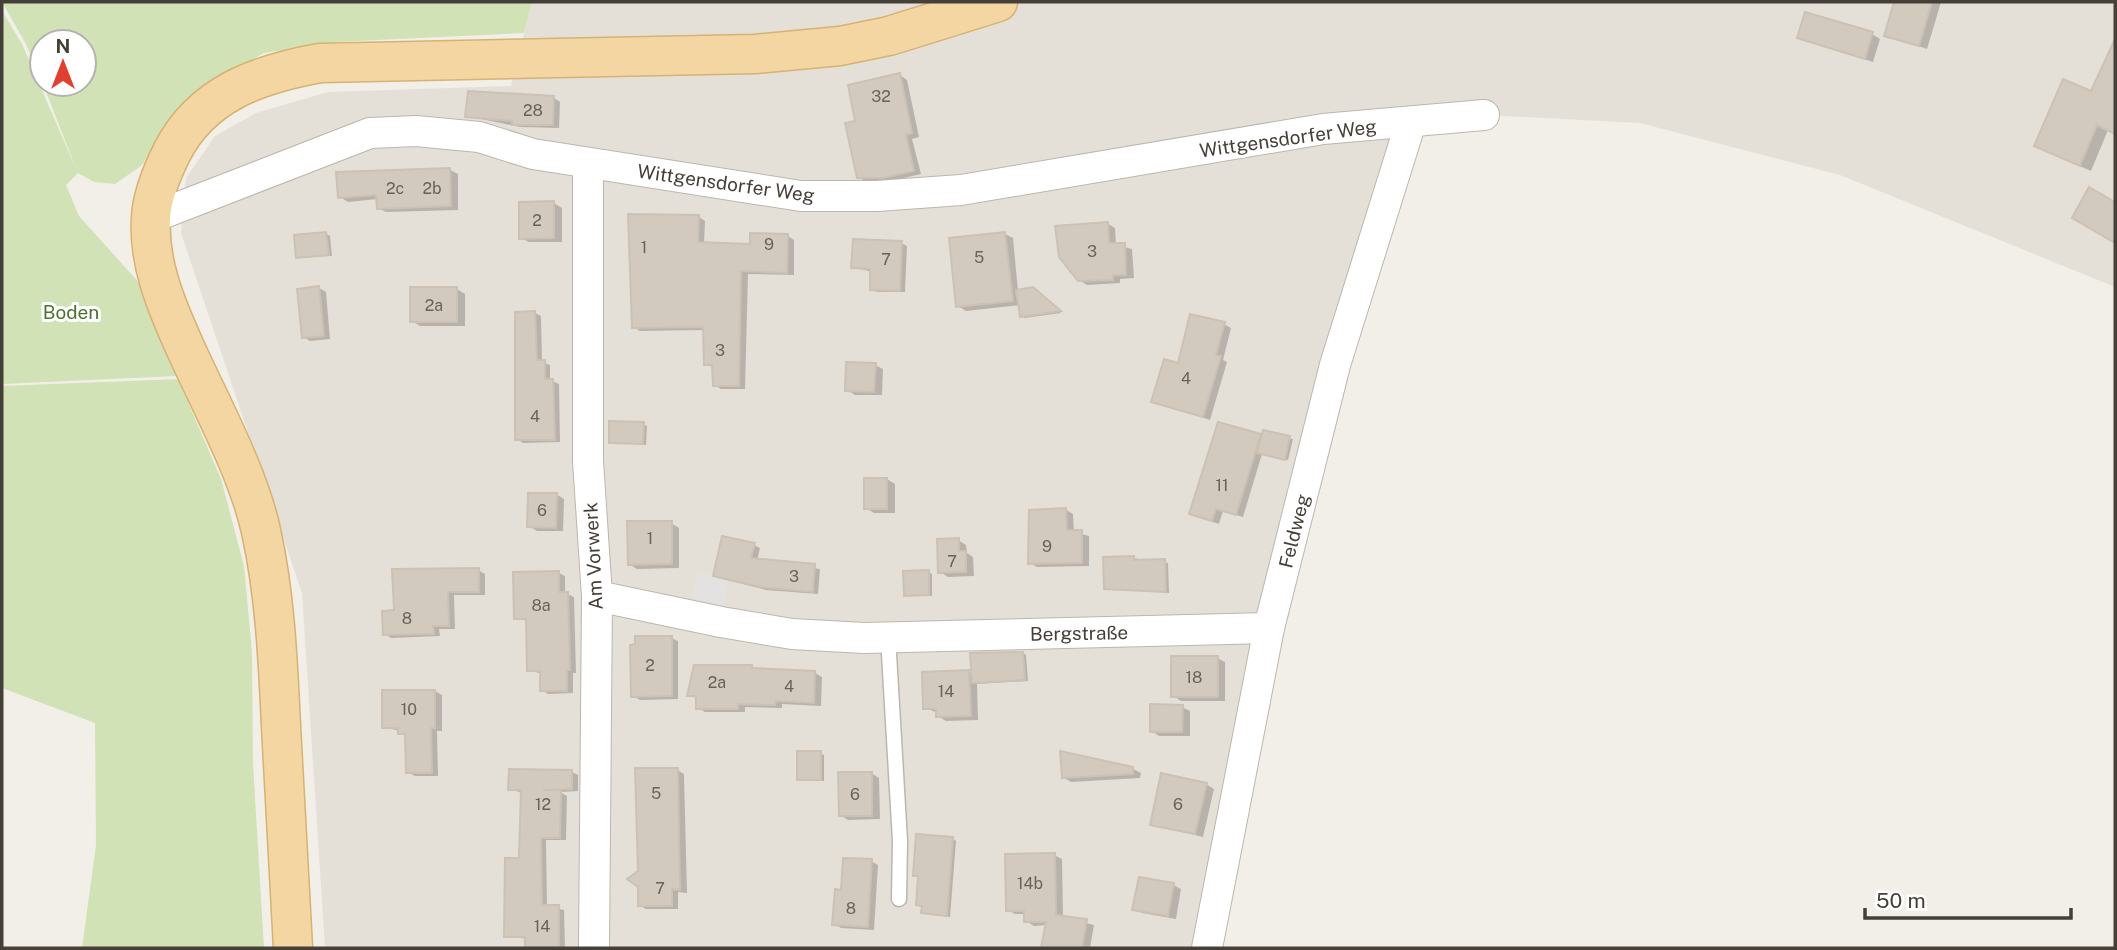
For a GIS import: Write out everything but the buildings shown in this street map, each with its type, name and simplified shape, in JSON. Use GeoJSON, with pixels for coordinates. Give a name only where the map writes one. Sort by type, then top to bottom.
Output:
{"type":"FeatureCollection","features":[{"type":"Feature","properties":{"kind":"main road"},"geometry":{"type":"LineString","coordinates":[[293,948],[279,684],[270,577],[261,529],[246,486],[168,310],[158,279],[151,218],[163,170],[177,142],[194,122],[238,86],[272,72],[320,63],[755,54],[828,47],[889,36],[998,2]]}},
{"type":"Feature","properties":{"kind":"street","name":"Wittgensdorfer Weg"},"geometry":{"type":"LineString","coordinates":[[151,218],[370,133],[416,131],[479,137],[533,154],[801,196],[877,196],[961,190],[1323,129],[1485,115]]}},
{"type":"Feature","properties":{"kind":"street","name":"Feldweg"},"geometry":{"type":"LineString","coordinates":[[1207,948],[1269,628],[1335,365],[1411,122]]}},
{"type":"Feature","properties":{"kind":"street","name":"Am Vorwerk"},"geometry":{"type":"LineString","coordinates":[[588,164],[588,461],[597,596],[594,948]]}},
{"type":"Feature","properties":{"kind":"street","name":"Bergstraße"},"geometry":{"type":"LineString","coordinates":[[597,596],[792,634],[888,637],[1269,628]]}},
{"type":"Feature","properties":{"kind":"lane"},"geometry":{"type":"LineString","coordinates":[[888,637],[900,828],[899,899]]}},
{"type":"Feature","properties":{"kind":"shaded area"},"geometry":{"type":"Polygon","coordinates":[[[532,2],[2115,2],[2115,287],[1840,175],[1640,123],[1484,115],[1411,122],[1335,365],[1207,948],[325,948],[302,593],[181,233],[186,178],[215,136],[256,113],[328,92],[511,86],[532,2]]]}},
{"type":"Feature","properties":{"kind":"shaded area"},"geometry":{"type":"Polygon","coordinates":[[[698,572],[728,579],[723,607],[691,601],[698,572]]]}},
{"type":"Feature","properties":{"kind":"green space","name":"Boden"},"geometry":{"type":"Polygon","coordinates":[[[2,2],[532,2],[524,33],[335,42],[264,53],[201,88],[141,166],[115,184],[94,182],[78,173],[66,185],[79,216],[143,287],[177,376],[2,384],[2,11],[28,58],[28,98],[45,98],[77,171],[48,98],[98,98],[98,28],[28,28],[28,49],[2,2]]]}},
{"type":"Feature","properties":{"kind":"green space"},"geometry":{"type":"Polygon","coordinates":[[[178,379],[221,479],[244,566],[252,652],[253,764],[264,948],[82,948],[96,845],[95,723],[2,688],[2,386],[178,379]]]}}]}
